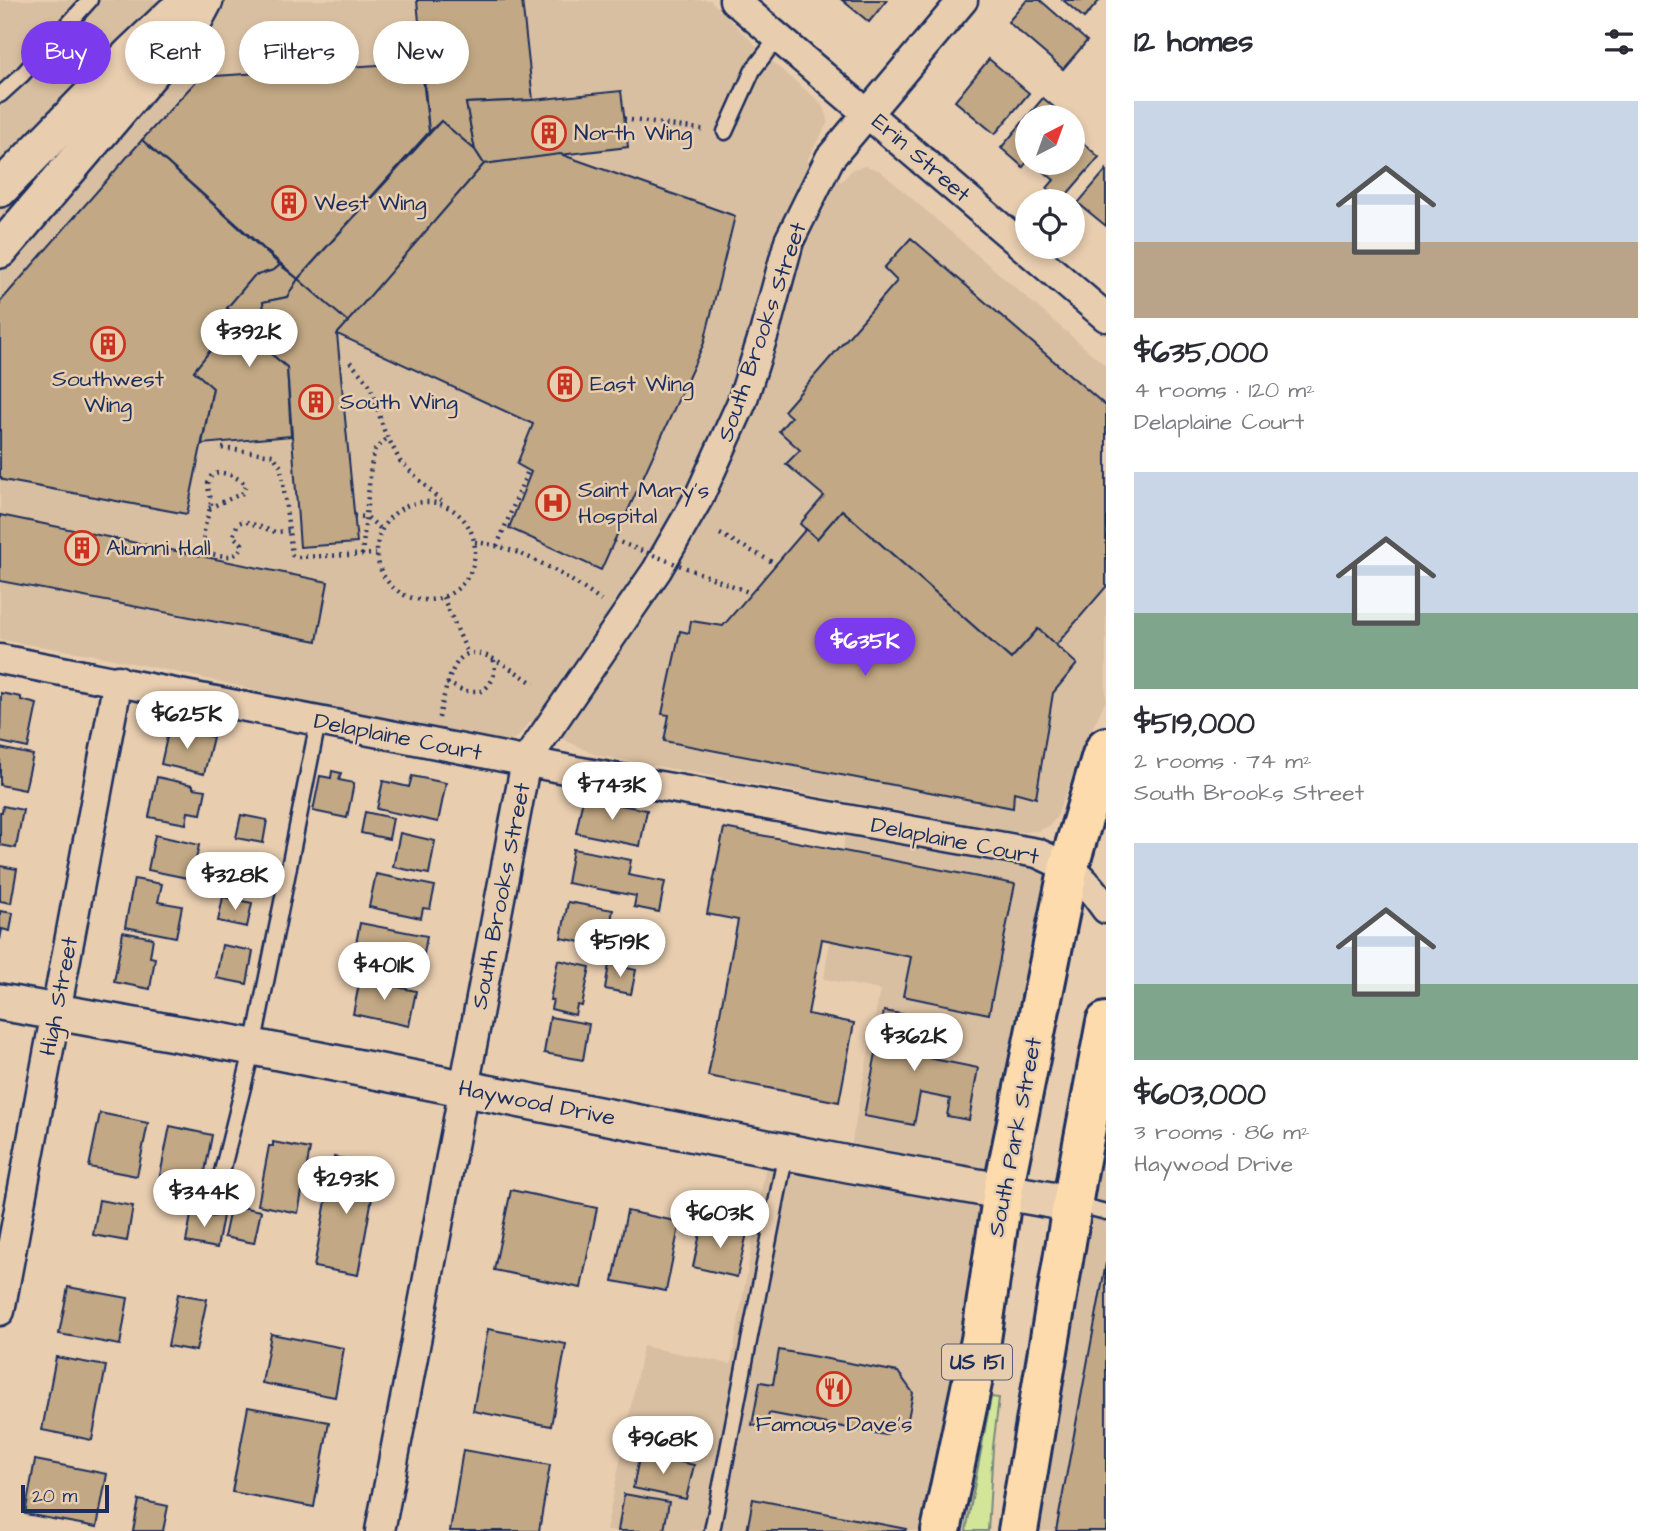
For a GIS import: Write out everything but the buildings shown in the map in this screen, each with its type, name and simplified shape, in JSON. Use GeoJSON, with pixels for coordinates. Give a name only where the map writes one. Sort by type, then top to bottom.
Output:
{"type":"FeatureCollection","features":[{"type":"Feature","properties":{"kind":"main road","name":"South Park Street"},"geometry":{"type":"LineString","coordinates":[[941,1531],[981,1340],[1003,1191],[1069,866],[1106,747]]}},
{"type":"Feature","properties":{"kind":"main road","name":"US 151"},"geometry":{"type":"LineString","coordinates":[[1018,1531],[1090,1208],[1106,1022]]}},
{"type":"Feature","properties":{"kind":"street"},"geometry":{"type":"LineString","coordinates":[[0,189],[131,54],[173,14],[195,0]]}},
{"type":"Feature","properties":{"kind":"street"},"geometry":{"type":"LineString","coordinates":[[8,235],[177,42],[205,0]]}},
{"type":"Feature","properties":{"kind":"street","name":"Erin Street"},"geometry":{"type":"LineString","coordinates":[[734,0],[1106,317]]}},
{"type":"Feature","properties":{"kind":"street","name":"South Brooks Street"},"geometry":{"type":"LineString","coordinates":[[380,1531],[526,761],[687,520],[728,437],[765,330],[789,241],[830,158],[963,0]]}},
{"type":"Feature","properties":{"kind":"street","name":"Delaplaine Court"},"geometry":{"type":"LineString","coordinates":[[0,659],[834,819],[1037,853],[1069,866],[1088,884],[1106,909]]}},
{"type":"Feature","properties":{"kind":"street","name":"High Street"},"geometry":{"type":"LineString","coordinates":[[0,1311],[118,680]]}},
{"type":"Feature","properties":{"kind":"street","name":"Haywood Drive"},"geometry":{"type":"LineString","coordinates":[[0,1002],[253,1047],[786,1152],[1090,1208]]}},
{"type":"Feature","properties":{"kind":"lane"},"geometry":{"type":"LineString","coordinates":[[0,96],[90,0]]}},
{"type":"Feature","properties":{"kind":"lane"},"geometry":{"type":"LineString","coordinates":[[725,132],[753,70],[778,37]]}},
{"type":"Feature","properties":{"kind":"lane"},"geometry":{"type":"LineString","coordinates":[[213,1208],[253,1047],[318,722]]}},
{"type":"Feature","properties":{"kind":"lane"},"geometry":{"type":"LineString","coordinates":[[712,1531],[786,1152]]}},
{"type":"Feature","properties":{"kind":"path"},"geometry":{"type":"LineString","coordinates":[[624,119],[725,132]]}},
{"type":"Feature","properties":{"kind":"path"},"geometry":{"type":"LineString","coordinates":[[350,362],[370,385],[388,437],[400,461],[445,505],[458,514],[469,527],[475,542],[475,558],[470,573],[461,586],[443,597],[416,600],[401,594],[380,570],[376,554],[378,537],[385,522],[397,510],[412,503],[428,501],[445,505]]}},
{"type":"Feature","properties":{"kind":"path"},"geometry":{"type":"LineString","coordinates":[[362,555],[371,466],[375,450],[388,437]]}},
{"type":"Feature","properties":{"kind":"path"},"geometry":{"type":"LineString","coordinates":[[222,448],[265,453],[276,458],[281,467],[292,555],[376,554]]}},
{"type":"Feature","properties":{"kind":"path"},"geometry":{"type":"LineString","coordinates":[[497,546],[527,473]]}},
{"type":"Feature","properties":{"kind":"path"},"geometry":{"type":"LineString","coordinates":[[209,508],[243,493],[246,485],[239,477],[227,474],[210,477],[208,482],[211,501],[209,508],[204,528],[204,542],[212,554],[235,556],[239,552],[242,544],[233,536],[239,523],[244,522],[275,532],[289,531]]}},
{"type":"Feature","properties":{"kind":"path"},"geometry":{"type":"LineString","coordinates":[[354,516],[367,517],[382,530]]}},
{"type":"Feature","properties":{"kind":"path"},"geometry":{"type":"LineString","coordinates":[[720,534],[776,564]]}},
{"type":"Feature","properties":{"kind":"path"},"geometry":{"type":"LineString","coordinates":[[614,540],[751,593]]}},
{"type":"Feature","properties":{"kind":"path"},"geometry":{"type":"LineString","coordinates":[[475,542],[497,546],[558,572],[624,618]]}},
{"type":"Feature","properties":{"kind":"path"},"geometry":{"type":"LineString","coordinates":[[443,597],[468,654]]}},
{"type":"Feature","properties":{"kind":"path"},"geometry":{"type":"LineString","coordinates":[[438,726],[447,683],[457,660],[468,654],[493,657],[534,684]]}},
{"type":"Feature","properties":{"kind":"path"},"geometry":{"type":"LineString","coordinates":[[447,683],[464,691],[482,691],[492,682],[495,664],[493,657]]}},
{"type":"Feature","properties":{"kind":"shaded area","name":"Saint Mary's Hospital"},"geometry":{"type":"Polygon","coordinates":[[[0,0],[710,0],[776,65],[820,102],[828,122],[807,160],[841,182],[853,169],[866,166],[880,171],[1106,366],[1106,700],[1088,737],[1056,818],[1049,826],[1038,831],[1000,830],[593,754],[530,722],[518,737],[509,741],[468,737],[325,710],[238,686],[89,654],[0,640],[0,0]]]}},
{"type":"Feature","properties":{"kind":"shaded area"},"geometry":{"type":"Polygon","coordinates":[[[847,821],[1069,866],[941,1531],[606,1531],[643,1346],[731,1364],[769,1148],[848,1163],[880,990],[824,979],[847,821]]]}},
{"type":"Feature","properties":{"kind":"shaded area"},"geometry":{"type":"Polygon","coordinates":[[[1106,1022],[1106,1531],[1018,1531],[1106,1022]]]}},
{"type":"Feature","properties":{"kind":"green space"},"geometry":{"type":"Polygon","coordinates":[[[991,1397],[999,1398],[988,1531],[966,1531],[991,1397]]]}},
{"type":"Feature","properties":{"kind":"place","name":"North Wing"},"geometry":{"type":"Point","coordinates":[549,133]}},
{"type":"Feature","properties":{"kind":"place","name":"West Wing"},"geometry":{"type":"Point","coordinates":[289,203]}},
{"type":"Feature","properties":{"kind":"place","name":"Southwest Wing"},"geometry":{"type":"Point","coordinates":[108,344]}},
{"type":"Feature","properties":{"kind":"place","name":"East Wing"},"geometry":{"type":"Point","coordinates":[565,384]}},
{"type":"Feature","properties":{"kind":"place","name":"South Wing"},"geometry":{"type":"Point","coordinates":[316,402]}},
{"type":"Feature","properties":{"kind":"place","name":"Saint Mary's Hospital"},"geometry":{"type":"Point","coordinates":[553,503]}},
{"type":"Feature","properties":{"kind":"place","name":"Alumni Hall"},"geometry":{"type":"Point","coordinates":[82,548]}},
{"type":"Feature","properties":{"kind":"place","name":"Famous Dave's"},"geometry":{"type":"Point","coordinates":[834,1389]}}]}
